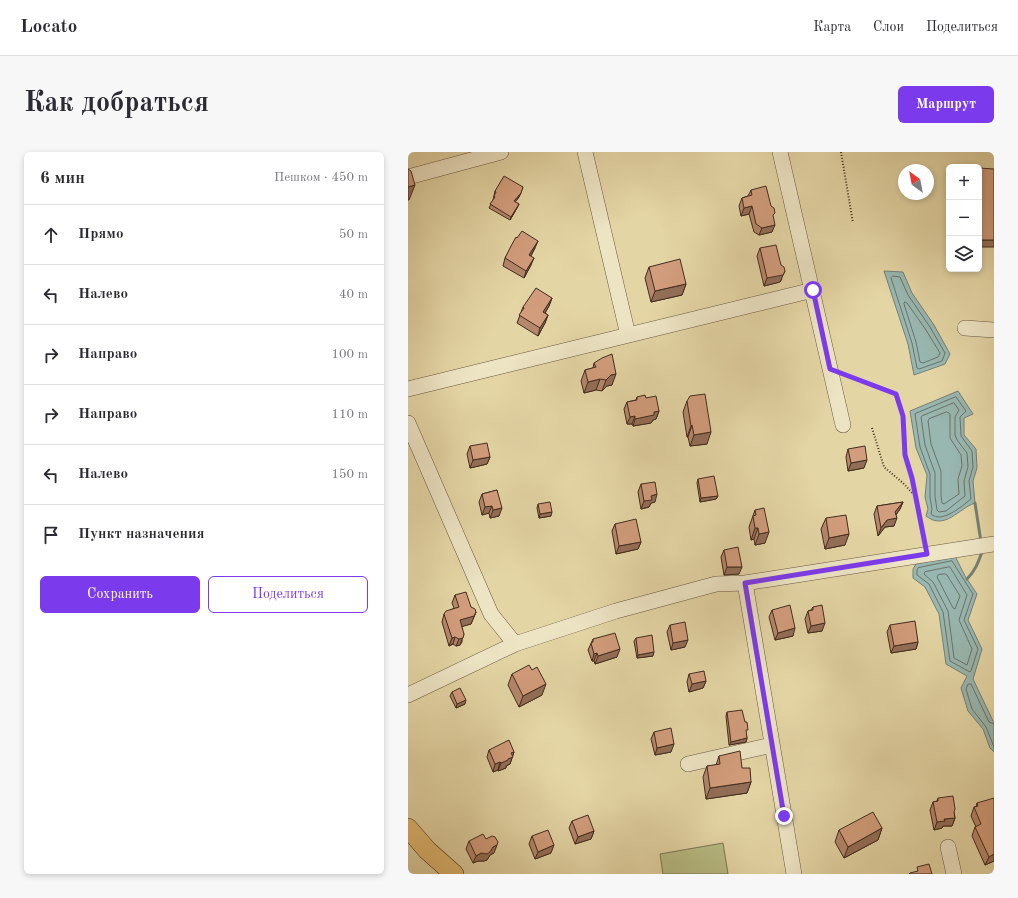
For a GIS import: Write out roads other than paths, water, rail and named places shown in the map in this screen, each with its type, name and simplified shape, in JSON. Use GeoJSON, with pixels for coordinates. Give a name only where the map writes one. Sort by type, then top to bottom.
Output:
{"type":"FeatureCollection","features":[{"type":"Feature","properties":{"kind":"main road"},"geometry":{"type":"LineString","coordinates":[[408,828],[427,850],[454,874]]}},
{"type":"Feature","properties":{"kind":"street"},"geometry":{"type":"LineString","coordinates":[[408,178],[501,152]]}},
{"type":"Feature","properties":{"kind":"street"},"geometry":{"type":"LineString","coordinates":[[585,152],[628,335]]}},
{"type":"Feature","properties":{"kind":"street"},"geometry":{"type":"LineString","coordinates":[[780,152],[813,290],[843,426]]}},
{"type":"Feature","properties":{"kind":"street"},"geometry":{"type":"LineString","coordinates":[[408,389],[813,290]]}},
{"type":"Feature","properties":{"kind":"street"},"geometry":{"type":"LineString","coordinates":[[965,328],[994,330]]}},
{"type":"Feature","properties":{"kind":"street"},"geometry":{"type":"LineString","coordinates":[[408,423],[491,614],[515,644]]}},
{"type":"Feature","properties":{"kind":"street"},"geometry":{"type":"LineString","coordinates":[[408,695],[515,644],[616,611],[716,584],[745,583],[994,544]]}},
{"type":"Feature","properties":{"kind":"street"},"geometry":{"type":"LineString","coordinates":[[745,583],[794,874]]}},
{"type":"Feature","properties":{"kind":"street"},"geometry":{"type":"LineString","coordinates":[[688,764],[772,745]]}},
{"type":"Feature","properties":{"kind":"street"},"geometry":{"type":"LineString","coordinates":[[948,848],[954,874]]}},
{"type":"Feature","properties":{"kind":"water"},"geometry":{"type":"Polygon","coordinates":[[[884,271],[903,272],[912,293],[934,325],[950,354],[945,364],[914,375],[908,344],[884,271]]]}},
{"type":"Feature","properties":{"kind":"water"},"geometry":{"type":"Polygon","coordinates":[[[958,391],[973,414],[964,418],[964,435],[976,449],[977,468],[973,481],[975,503],[946,520],[933,520],[926,516],[928,509],[925,497],[927,475],[916,448],[910,411],[958,391]]]}},
{"type":"Feature","properties":{"kind":"water"},"geometry":{"type":"Polygon","coordinates":[[[955,556],[965,576],[977,594],[968,620],[982,649],[973,679],[994,723],[994,752],[990,748],[983,729],[968,711],[961,688],[967,676],[946,664],[939,614],[925,587],[913,578],[913,569],[916,564],[955,556]]]}},
{"type":"Feature","properties":{"kind":"waterway"},"geometry":{"type":"LineString","coordinates":[[975,503],[981,542]]}},
{"type":"Feature","properties":{"kind":"waterway"},"geometry":{"type":"LineString","coordinates":[[967,579],[976,567],[982,552]]}}]}
